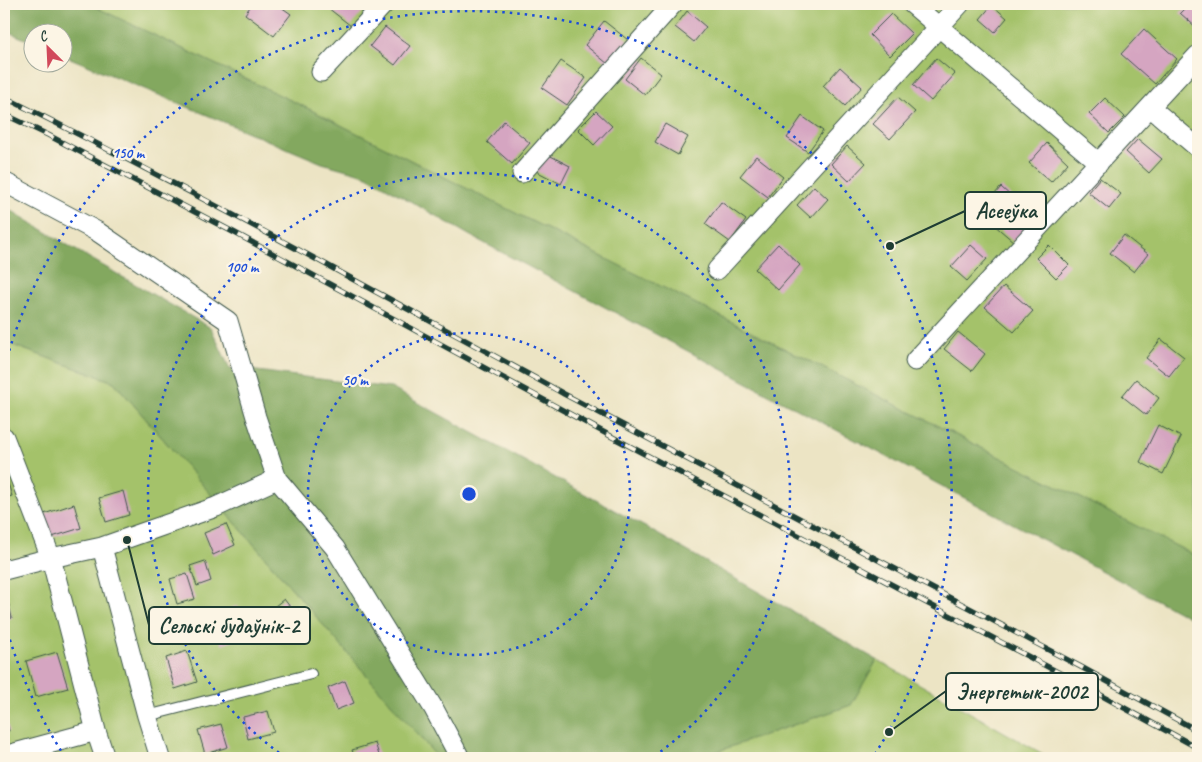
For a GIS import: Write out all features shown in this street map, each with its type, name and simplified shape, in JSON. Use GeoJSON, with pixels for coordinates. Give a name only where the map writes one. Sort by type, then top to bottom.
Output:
{"type":"FeatureCollection","features":[{"type":"Feature","properties":{"kind":"street"},"geometry":{"type":"LineString","coordinates":[[321,72],[384,4]]}},
{"type":"Feature","properties":{"kind":"street"},"geometry":{"type":"LineString","coordinates":[[522,173],[673,4]]}},
{"type":"Feature","properties":{"kind":"street"},"geometry":{"type":"LineString","coordinates":[[912,4],[1099,163]]}},
{"type":"Feature","properties":{"kind":"street"},"geometry":{"type":"LineString","coordinates":[[716,270],[960,4]]}},
{"type":"Feature","properties":{"kind":"street"},"geometry":{"type":"LineString","coordinates":[[915,361],[1198,55]]}},
{"type":"Feature","properties":{"kind":"street"},"geometry":{"type":"LineString","coordinates":[[1150,107],[1198,148]]}},
{"type":"Feature","properties":{"kind":"street"},"geometry":{"type":"LineString","coordinates":[[4,182],[98,232],[228,321],[256,417],[277,479],[335,548],[434,709],[460,758]]}},
{"type":"Feature","properties":{"kind":"street"},"geometry":{"type":"LineString","coordinates":[[4,436],[51,558],[105,758]]}},
{"type":"Feature","properties":{"kind":"street"},"geometry":{"type":"LineString","coordinates":[[4,570],[102,547],[216,507],[277,479]]}},
{"type":"Feature","properties":{"kind":"street"},"geometry":{"type":"LineString","coordinates":[[102,547],[160,758]]}},
{"type":"Feature","properties":{"kind":"street"},"geometry":{"type":"LineString","coordinates":[[4,756],[96,730]]}},
{"type":"Feature","properties":{"kind":"lane"},"geometry":{"type":"LineString","coordinates":[[147,716],[312,674]]}},
{"type":"Feature","properties":{"kind":"green space"},"geometry":{"type":"Polygon","coordinates":[[[4,4],[89,4],[311,110],[1198,557],[1198,622],[469,235],[365,175],[322,163],[72,59],[72,22],[22,22],[22,38],[4,30],[4,4]]]}},
{"type":"Feature","properties":{"kind":"green space"},"geometry":{"type":"Polygon","coordinates":[[[89,4],[1198,4],[1198,557],[311,110],[89,4]]]}},
{"type":"Feature","properties":{"kind":"green space"},"geometry":{"type":"Polygon","coordinates":[[[4,206],[74,249],[211,328],[230,369],[391,388],[647,528],[877,660],[851,705],[698,758],[438,758],[114,382],[4,342],[4,206]]]}},
{"type":"Feature","properties":{"kind":"green space"},"geometry":{"type":"Polygon","coordinates":[[[4,342],[114,382],[438,758],[4,758],[4,342]]]}},
{"type":"Feature","properties":{"kind":"green space"},"geometry":{"type":"Polygon","coordinates":[[[877,660],[1050,758],[698,758],[851,705],[877,660]]]}},
{"type":"Feature","properties":{"kind":"building"},"geometry":{"type":"Polygon","coordinates":[[[252,4],[277,4],[291,14],[274,36],[245,14],[252,4]]]}},
{"type":"Feature","properties":{"kind":"building"},"geometry":{"type":"Polygon","coordinates":[[[323,4],[369,4],[351,26],[323,4]]]}},
{"type":"Feature","properties":{"kind":"building"},"geometry":{"type":"Polygon","coordinates":[[[1189,4],[1198,4],[1198,29],[1180,13],[1189,4]]]}},
{"type":"Feature","properties":{"kind":"building"},"geometry":{"type":"Polygon","coordinates":[[[992,5],[1007,18],[995,32],[980,19],[992,5]]]}},
{"type":"Feature","properties":{"kind":"building"},"geometry":{"type":"Polygon","coordinates":[[[687,11],[706,27],[694,42],[675,27],[687,11]]]}},
{"type":"Feature","properties":{"kind":"building"},"geometry":{"type":"Polygon","coordinates":[[[891,14],[912,34],[890,56],[870,35],[891,14]]]}},
{"type":"Feature","properties":{"kind":"building"},"geometry":{"type":"Polygon","coordinates":[[[604,21],[628,40],[608,64],[585,45],[604,21]]]}},
{"type":"Feature","properties":{"kind":"building"},"geometry":{"type":"Polygon","coordinates":[[[385,27],[410,46],[395,65],[370,46],[385,27]]]}},
{"type":"Feature","properties":{"kind":"building"},"geometry":{"type":"Polygon","coordinates":[[[1144,29],[1177,59],[1155,84],[1121,54],[1144,29]]]}},
{"type":"Feature","properties":{"kind":"building"},"geometry":{"type":"Polygon","coordinates":[[[641,58],[661,74],[645,95],[625,79],[641,58]]]}},
{"type":"Feature","properties":{"kind":"building"},"geometry":{"type":"Polygon","coordinates":[[[936,58],[955,74],[931,101],[913,85],[936,58]]]}},
{"type":"Feature","properties":{"kind":"building"},"geometry":{"type":"Polygon","coordinates":[[[561,61],[586,78],[567,105],[542,88],[561,61]]]}},
{"type":"Feature","properties":{"kind":"building"},"geometry":{"type":"Polygon","coordinates":[[[840,67],[862,87],[845,106],[823,86],[840,67]]]}},
{"type":"Feature","properties":{"kind":"building"},"geometry":{"type":"Polygon","coordinates":[[[898,97],[915,112],[890,139],[873,124],[898,97]]]}},
{"type":"Feature","properties":{"kind":"building"},"geometry":{"type":"Polygon","coordinates":[[[1105,98],[1125,117],[1109,133],[1089,114],[1105,98]]]}},
{"type":"Feature","properties":{"kind":"building"},"geometry":{"type":"Polygon","coordinates":[[[596,111],[612,126],[594,145],[578,129],[596,111]]]}},
{"type":"Feature","properties":{"kind":"building"},"geometry":{"type":"Polygon","coordinates":[[[802,116],[823,131],[808,152],[787,138],[802,116]]]}},
{"type":"Feature","properties":{"kind":"building"},"geometry":{"type":"Polygon","coordinates":[[[504,121],[530,143],[512,164],[487,142],[504,121]]]}},
{"type":"Feature","properties":{"kind":"building"},"geometry":{"type":"Polygon","coordinates":[[[665,124],[688,137],[678,155],[655,142],[665,124]]]}},
{"type":"Feature","properties":{"kind":"building"},"geometry":{"type":"Polygon","coordinates":[[[1138,139],[1162,159],[1149,173],[1126,152],[1138,139]]]}},
{"type":"Feature","properties":{"kind":"building"},"geometry":{"type":"Polygon","coordinates":[[[1047,143],[1068,163],[1051,182],[1029,163],[1047,143]]]}},
{"type":"Feature","properties":{"kind":"building"},"geometry":{"type":"Polygon","coordinates":[[[847,146],[866,163],[849,181],[831,164],[847,146]]]}},
{"type":"Feature","properties":{"kind":"building"},"geometry":{"type":"Polygon","coordinates":[[[545,153],[570,166],[561,184],[536,171],[545,153]]]}},
{"type":"Feature","properties":{"kind":"building"},"geometry":{"type":"Polygon","coordinates":[[[756,156],[783,177],[768,197],[740,176],[756,156]]]}},
{"type":"Feature","properties":{"kind":"building"},"geometry":{"type":"Polygon","coordinates":[[[1100,178],[1121,194],[1109,209],[1088,192],[1100,178]]]}},
{"type":"Feature","properties":{"kind":"building"},"geometry":{"type":"Polygon","coordinates":[[[814,186],[828,199],[811,218],[797,205],[814,186]]]}},
{"type":"Feature","properties":{"kind":"building"},"geometry":{"type":"Polygon","coordinates":[[[1001,187],[1035,218],[1014,242],[979,212],[1001,187]]]}},
{"type":"Feature","properties":{"kind":"building"},"geometry":{"type":"Polygon","coordinates":[[[721,202],[746,220],[730,242],[705,224],[721,202]]]}},
{"type":"Feature","properties":{"kind":"building"},"geometry":{"type":"Polygon","coordinates":[[[1124,235],[1148,254],[1134,272],[1110,253],[1124,235]]]}},
{"type":"Feature","properties":{"kind":"building"},"geometry":{"type":"Polygon","coordinates":[[[778,244],[800,265],[778,290],[755,269],[778,244]]]}},
{"type":"Feature","properties":{"kind":"building"},"geometry":{"type":"Polygon","coordinates":[[[971,245],[987,259],[967,281],[951,267],[971,245]]]}},
{"type":"Feature","properties":{"kind":"building"},"geometry":{"type":"Polygon","coordinates":[[[1049,245],[1069,265],[1056,278],[1036,258],[1049,245]]]}},
{"type":"Feature","properties":{"kind":"building"},"geometry":{"type":"Polygon","coordinates":[[[1004,286],[1033,311],[1014,332],[985,307],[1004,286]]]}},
{"type":"Feature","properties":{"kind":"building"},"geometry":{"type":"Polygon","coordinates":[[[958,332],[985,354],[972,371],[944,349],[958,332]]]}},
{"type":"Feature","properties":{"kind":"building"},"geometry":{"type":"Polygon","coordinates":[[[1161,339],[1184,357],[1169,376],[1146,358],[1161,339]]]}},
{"type":"Feature","properties":{"kind":"building"},"geometry":{"type":"Polygon","coordinates":[[[1136,379],[1159,398],[1146,415],[1122,396],[1136,379]]]}},
{"type":"Feature","properties":{"kind":"building"},"geometry":{"type":"Polygon","coordinates":[[[1158,425],[1181,437],[1163,474],[1140,462],[1158,425]]]}},
{"type":"Feature","properties":{"kind":"building"},"geometry":{"type":"Polygon","coordinates":[[[4,470],[12,496],[4,498],[4,470]]]}},
{"type":"Feature","properties":{"kind":"building"},"geometry":{"type":"Polygon","coordinates":[[[123,491],[129,515],[106,522],[99,498],[123,491]]]}},
{"type":"Feature","properties":{"kind":"building"},"geometry":{"type":"Polygon","coordinates":[[[74,504],[81,528],[52,537],[44,514],[74,504]]]}},
{"type":"Feature","properties":{"kind":"building"},"geometry":{"type":"Polygon","coordinates":[[[226,524],[235,545],[213,555],[204,533],[226,524]]]}},
{"type":"Feature","properties":{"kind":"building"},"geometry":{"type":"Polygon","coordinates":[[[205,561],[211,581],[197,586],[190,566],[205,561]]]}},
{"type":"Feature","properties":{"kind":"building"},"geometry":{"type":"Polygon","coordinates":[[[187,574],[195,599],[177,604],[170,579],[187,574]]]}},
{"type":"Feature","properties":{"kind":"building"},"geometry":{"type":"Polygon","coordinates":[[[4,593],[6,593],[12,618],[4,620],[4,593]]]}},
{"type":"Feature","properties":{"kind":"building"},"geometry":{"type":"Polygon","coordinates":[[[284,599],[310,633],[296,644],[270,610],[284,599]]]}},
{"type":"Feature","properties":{"kind":"building"},"geometry":{"type":"Polygon","coordinates":[[[237,606],[247,636],[222,645],[212,615],[237,606]]]}},
{"type":"Feature","properties":{"kind":"building"},"geometry":{"type":"Polygon","coordinates":[[[187,651],[197,682],[175,689],[166,658],[187,651]]]}},
{"type":"Feature","properties":{"kind":"building"},"geometry":{"type":"Polygon","coordinates":[[[57,652],[68,688],[36,697],[26,661],[57,652]]]}},
{"type":"Feature","properties":{"kind":"building"},"geometry":{"type":"Polygon","coordinates":[[[345,681],[354,703],[336,710],[328,688],[345,681]]]}},
{"type":"Feature","properties":{"kind":"building"},"geometry":{"type":"Polygon","coordinates":[[[268,711],[274,732],[248,739],[243,717],[268,711]]]}},
{"type":"Feature","properties":{"kind":"building"},"geometry":{"type":"Polygon","coordinates":[[[4,712],[9,731],[4,733],[4,712]]]}},
{"type":"Feature","properties":{"kind":"building"},"geometry":{"type":"Polygon","coordinates":[[[221,724],[228,747],[205,754],[198,730],[221,724]]]}},
{"type":"Feature","properties":{"kind":"building"},"geometry":{"type":"Polygon","coordinates":[[[375,743],[380,758],[355,758],[352,750],[375,743]]]}},
{"type":"Feature","properties":{"kind":"railway"},"geometry":{"type":"LineString","coordinates":[[4,97],[245,221],[564,394],[1081,667],[1198,731]]}},
{"type":"Feature","properties":{"kind":"railway"},"geometry":{"type":"LineString","coordinates":[[4,114],[235,233],[618,440],[1198,748]]}},
{"type":"Feature","properties":{"kind":"place","name":"Асееўка"},"geometry":{"type":"Point","coordinates":[890,246]}},
{"type":"Feature","properties":{"kind":"place","name":"Сельскі будаўнік-2"},"geometry":{"type":"Point","coordinates":[127,540]}},
{"type":"Feature","properties":{"kind":"place","name":"Энергетык-2002"},"geometry":{"type":"Point","coordinates":[889,732]}}]}
